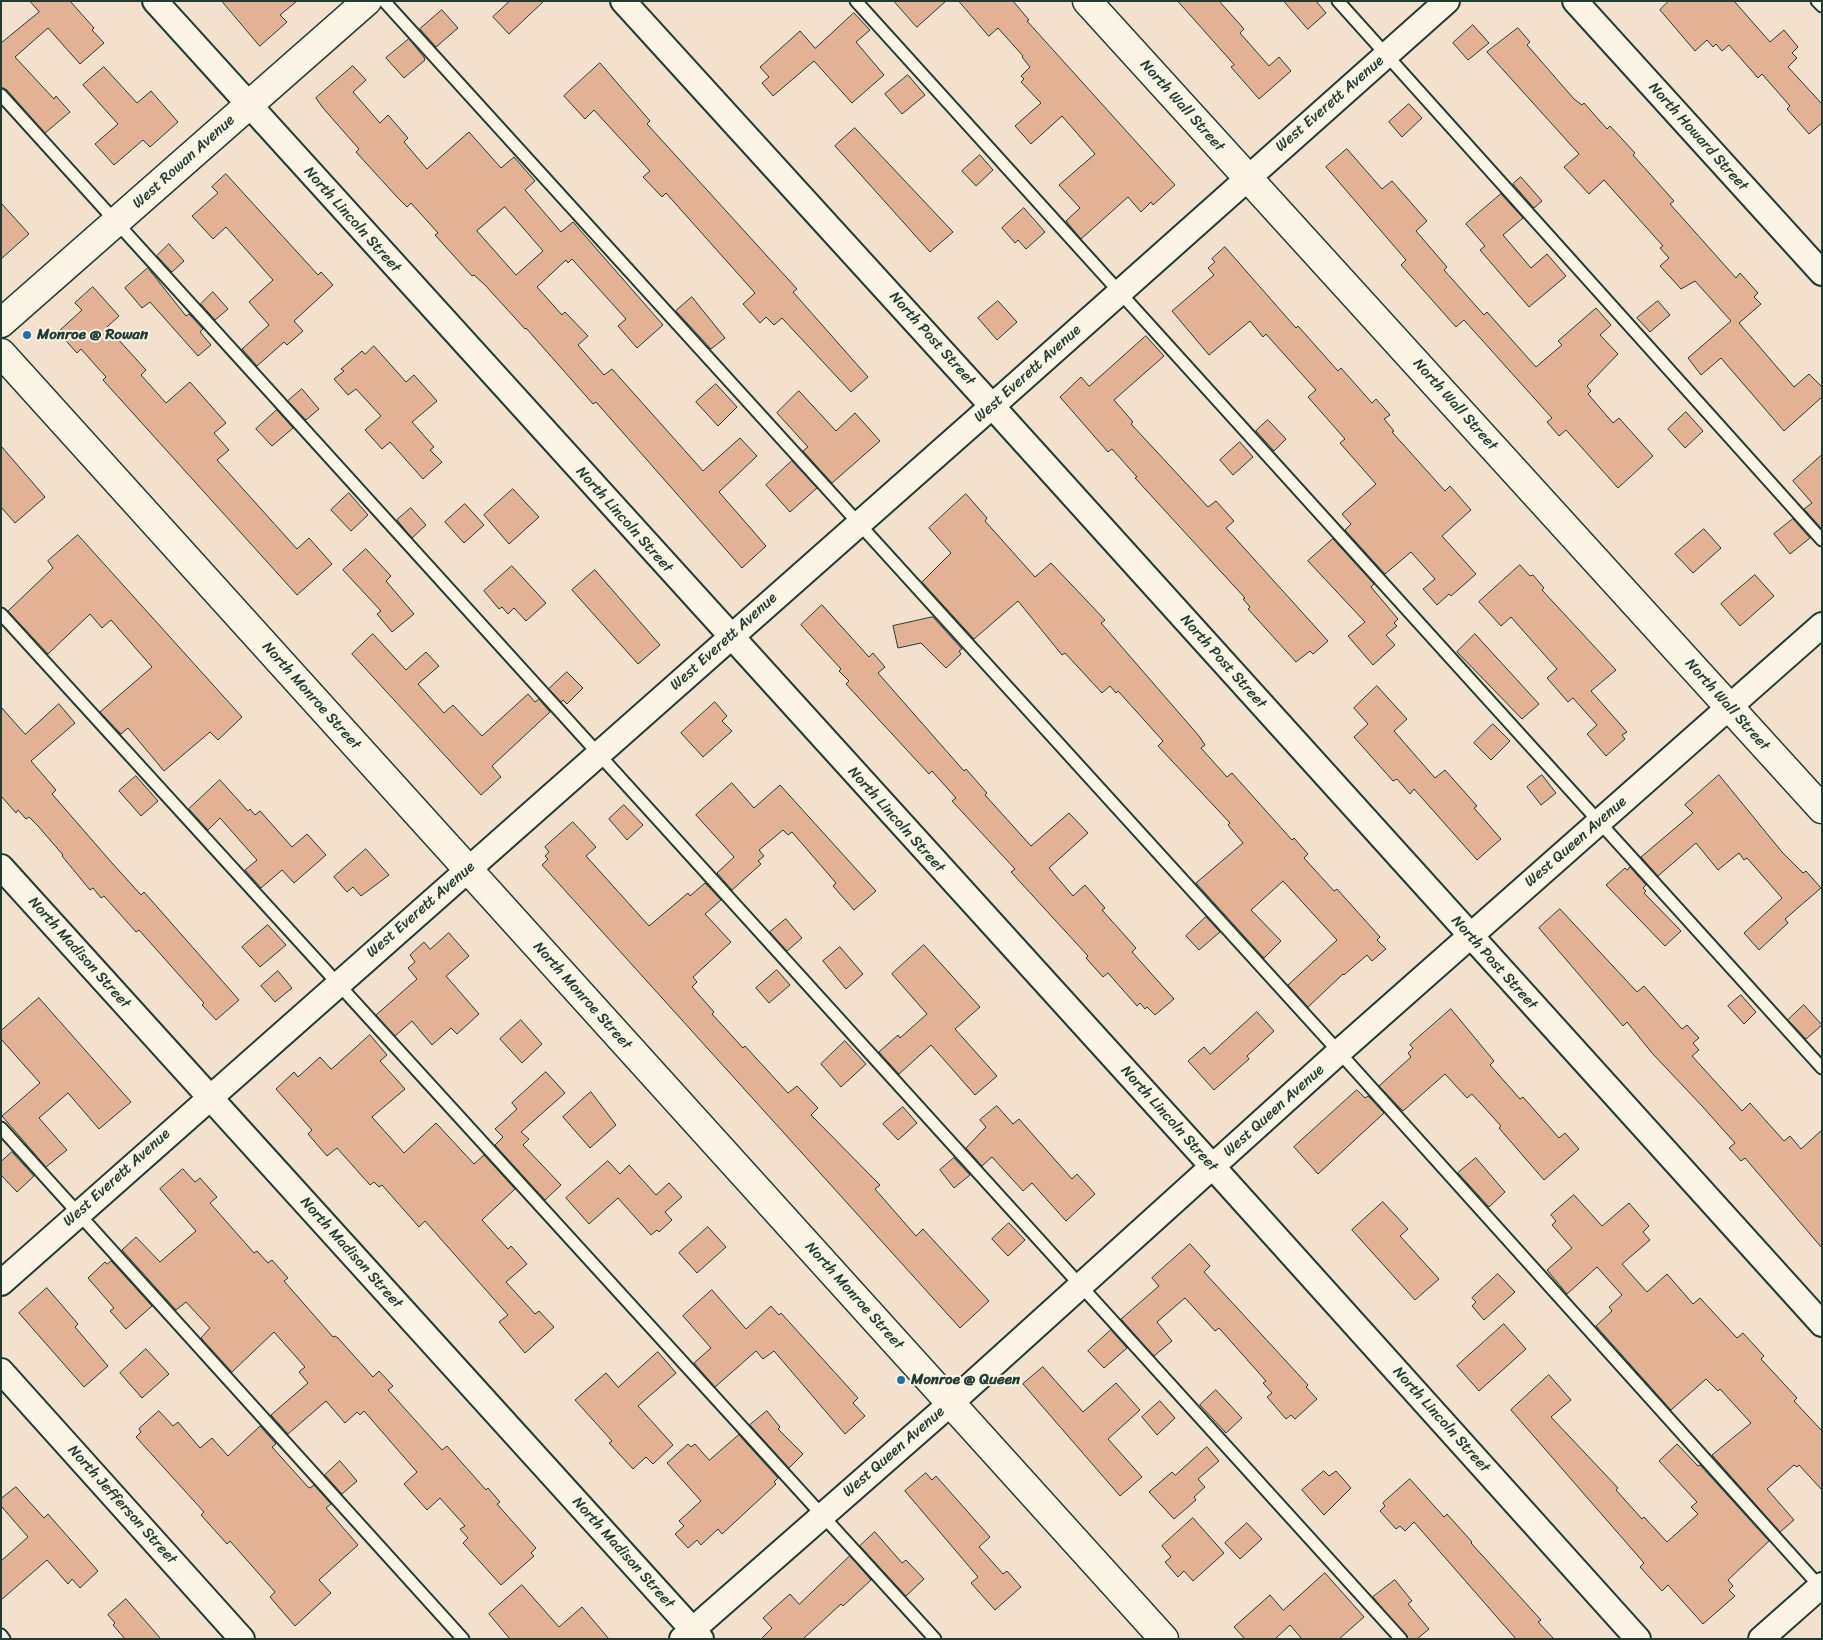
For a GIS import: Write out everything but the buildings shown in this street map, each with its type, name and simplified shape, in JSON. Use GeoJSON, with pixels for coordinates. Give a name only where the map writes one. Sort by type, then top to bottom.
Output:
{"type":"FeatureCollection","features":[{"type":"Feature","properties":{"kind":"main road","name":"West Rowan Avenue"},"geometry":{"type":"LineString","coordinates":[[1,323],[367,1]]}},
{"type":"Feature","properties":{"kind":"main road","name":"North Wall Street"},"geometry":{"type":"LineString","coordinates":[[1087,1],[1822,809]]}},
{"type":"Feature","properties":{"kind":"main road","name":"North Monroe Street"},"geometry":{"type":"LineString","coordinates":[[1,353],[1164,1639]]}},
{"type":"Feature","properties":{"kind":"street","name":"North Lincoln Street"},"geometry":{"type":"LineString","coordinates":[[154,1],[1213,1167],[1638,1639]]}},
{"type":"Feature","properties":{"kind":"street","name":"North Post Street"},"geometry":{"type":"LineString","coordinates":[[623,1],[1822,1324]]}},
{"type":"Feature","properties":{"kind":"street","name":"West Everett Avenue"},"geometry":{"type":"LineString","coordinates":[[1,1283],[209,1096],[992,406],[1247,177],[1447,1]]}},
{"type":"Feature","properties":{"kind":"street","name":"North Howard Street"},"geometry":{"type":"LineString","coordinates":[[1575,1],[1822,273]]}},
{"type":"Feature","properties":{"kind":"street","name":"West Queen Avenue"},"geometry":{"type":"LineString","coordinates":[[691,1636],[824,1514],[951,1403],[1339,1052],[1822,625]]}},
{"type":"Feature","properties":{"kind":"street","name":"North Madison Street"},"geometry":{"type":"LineString","coordinates":[[1,867],[209,1096],[691,1636]]}},
{"type":"Feature","properties":{"kind":"street","name":"North Jefferson Street"},"geometry":{"type":"LineString","coordinates":[[1,1371],[242,1639]]}},
{"type":"Feature","properties":{"kind":"street"},"geometry":{"type":"LineString","coordinates":[[1761,1639],[1821,1587]]}},
{"type":"Feature","properties":{"kind":"lane"},"geometry":{"type":"LineString","coordinates":[[384,1],[857,524],[1339,1052],[1821,1587]]}},
{"type":"Feature","properties":{"kind":"lane"},"geometry":{"type":"LineString","coordinates":[[856,1],[1822,1068]]}},
{"type":"Feature","properties":{"kind":"lane"},"geometry":{"type":"LineString","coordinates":[[1338,1],[1822,540]]}},
{"type":"Feature","properties":{"kind":"lane"},"geometry":{"type":"LineString","coordinates":[[1817,1],[1822,6]]}},
{"type":"Feature","properties":{"kind":"lane"},"geometry":{"type":"LineString","coordinates":[[1,95],[1401,1639]]}},
{"type":"Feature","properties":{"kind":"lane"},"geometry":{"type":"LineString","coordinates":[[1,614],[824,1514],[935,1639]]}},
{"type":"Feature","properties":{"kind":"lane"},"geometry":{"type":"LineString","coordinates":[[1,1128],[463,1639]]}},
{"type":"Feature","properties":{"kind":"lane"},"geometry":{"type":"LineString","coordinates":[[1,1635],[4,1639]]}},
{"type":"Feature","properties":{"kind":"place","name":"Monroe @ Rowan"},"geometry":{"type":"Point","coordinates":[27,335]}},
{"type":"Feature","properties":{"kind":"place","name":"Monroe @ Queen"},"geometry":{"type":"Point","coordinates":[901,1380]}}]}
